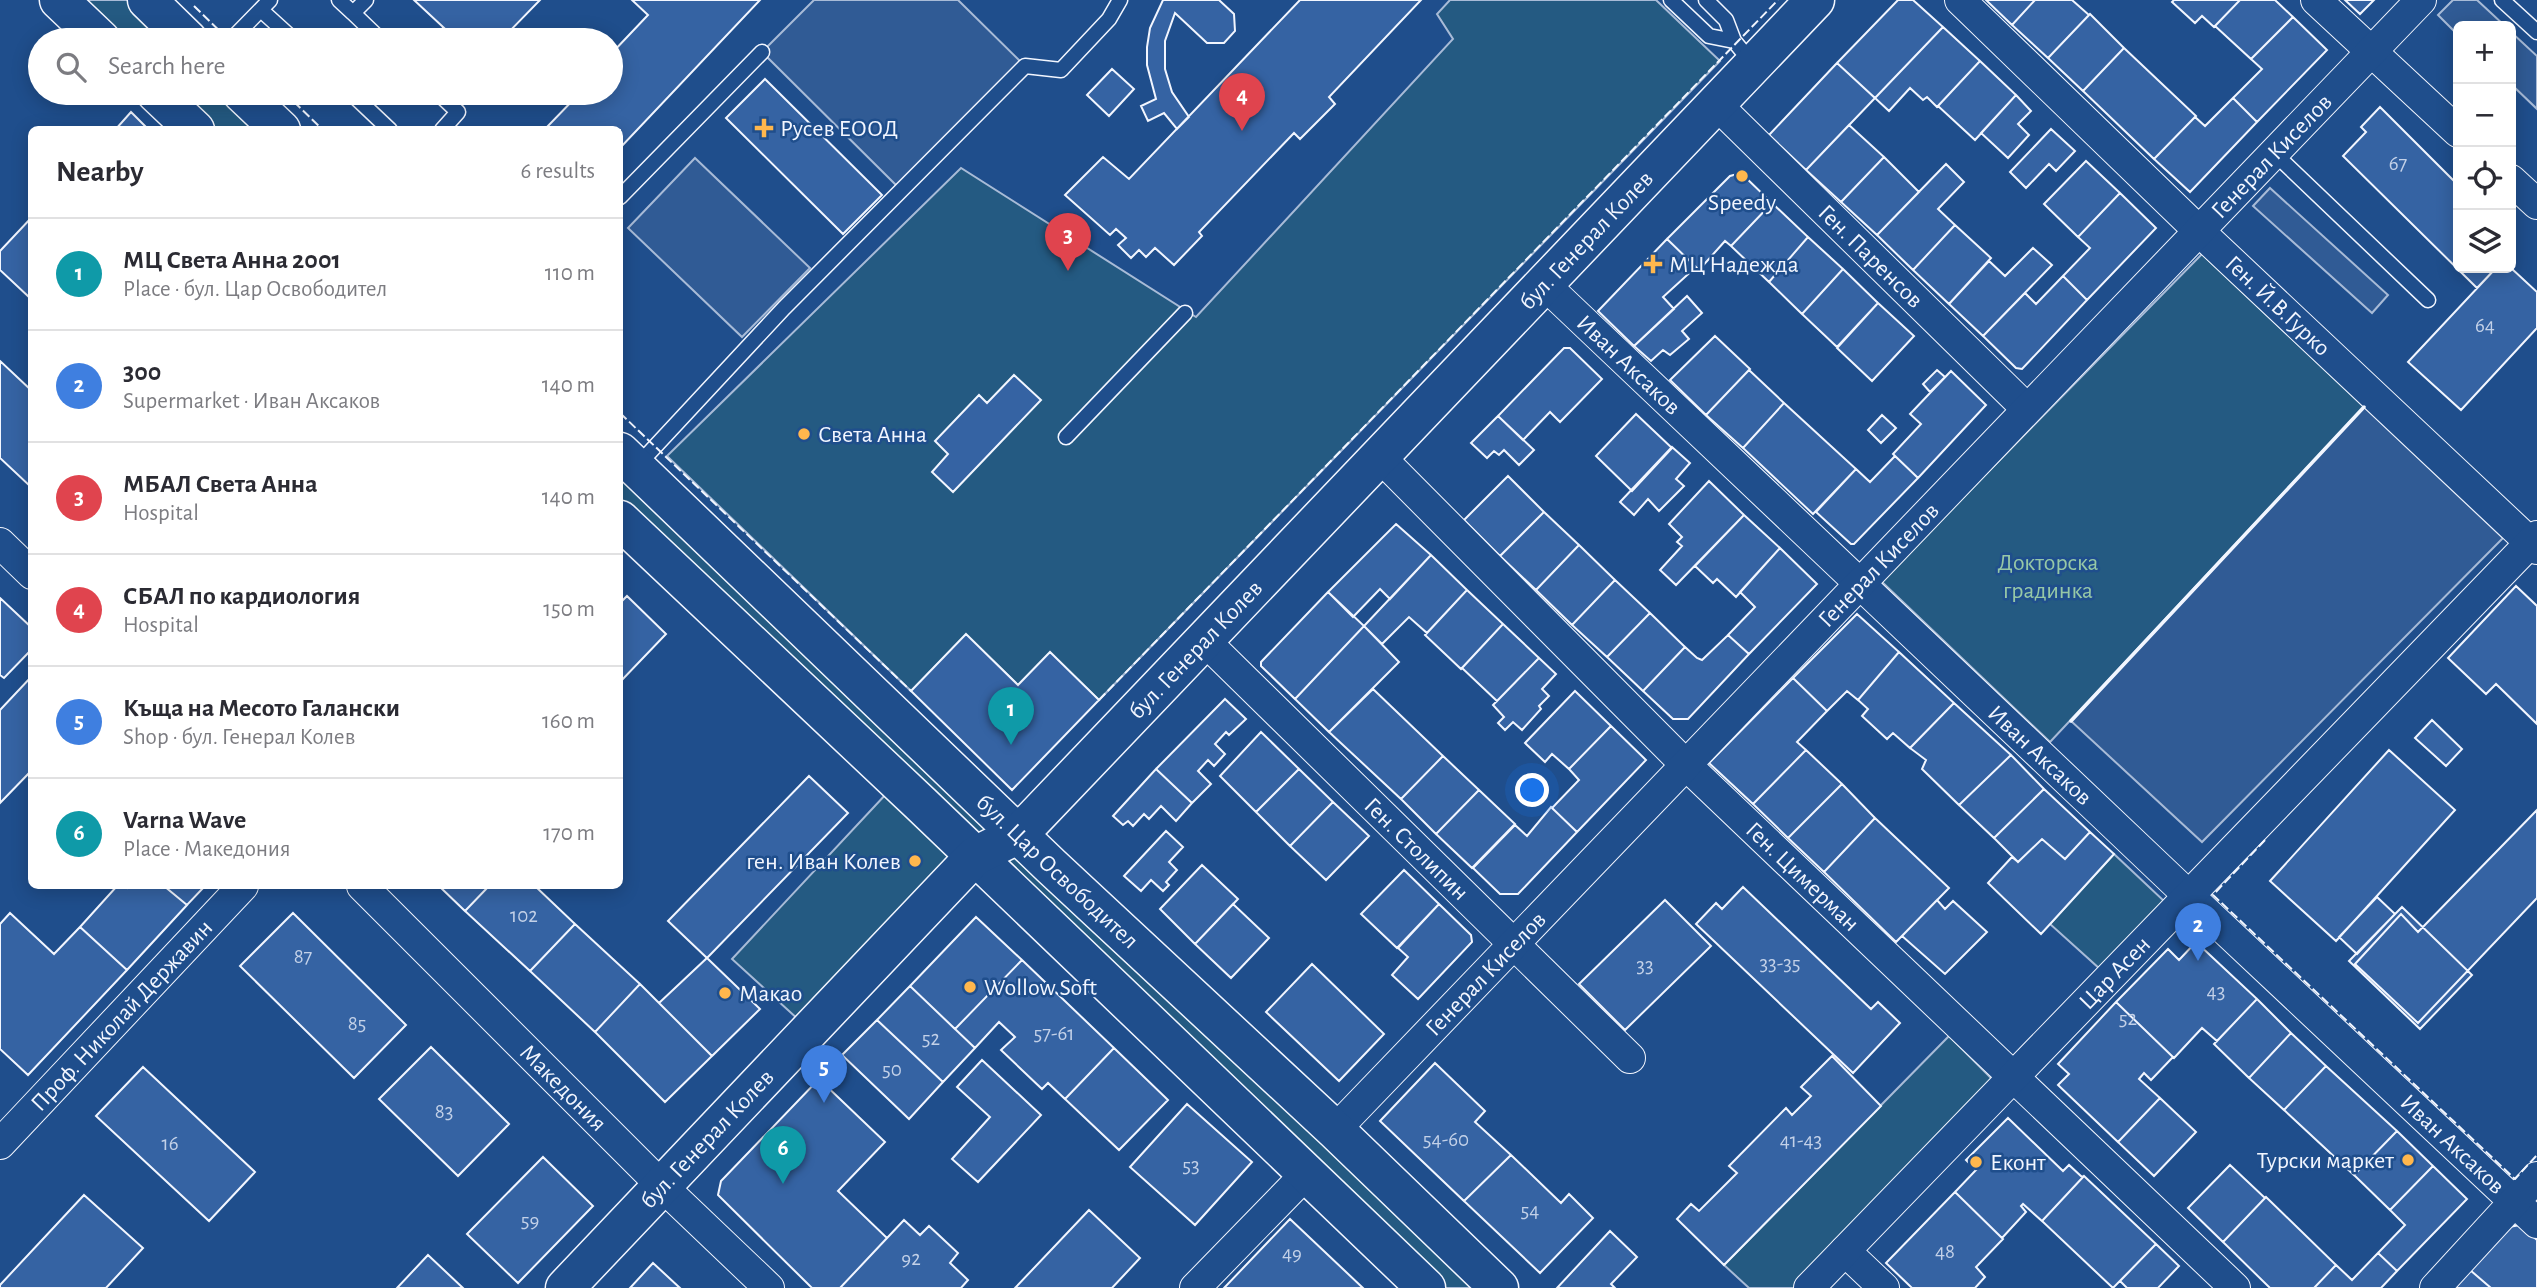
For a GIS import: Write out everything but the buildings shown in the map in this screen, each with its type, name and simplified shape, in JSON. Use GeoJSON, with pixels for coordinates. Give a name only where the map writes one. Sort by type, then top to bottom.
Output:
{"type":"FeatureCollection","features":[{"type":"Feature","properties":{"kind":"main road"},"geometry":{"type":"LineString","coordinates":[[59,0],[88,28]]}},
{"type":"Feature","properties":{"kind":"main road"},"geometry":{"type":"LineString","coordinates":[[147,0],[176,28]]}},
{"type":"Feature","properties":{"kind":"main road","name":"бул. Генерал Колев"},"geometry":{"type":"LineString","coordinates":[[565,1288],[975,856],[1019,834],[1716,104],[1743,53],[1815,0]]}},
{"type":"Feature","properties":{"kind":"main road"},"geometry":{"type":"LineString","coordinates":[[255,105],[277,126]]}},
{"type":"Feature","properties":{"kind":"main road","name":"бул. Цар Освободител"},"geometry":{"type":"LineString","coordinates":[[628,459],[1499,1288]]}},
{"type":"Feature","properties":{"kind":"main road","name":"бул. Цар Освободител"},"geometry":{"type":"LineString","coordinates":[[623,523],[1426,1288]]}},
{"type":"Feature","properties":{"kind":"street","name":"Ген. Й.В.Гурко"},"geometry":{"type":"LineString","coordinates":[[1960,0],[2199,231],[2535,543]]}},
{"type":"Feature","properties":{"kind":"street"},"geometry":{"type":"LineString","coordinates":[[2316,0],[2453,127]]}},
{"type":"Feature","properties":{"kind":"street","name":"Генерал Киселов"},"geometry":{"type":"LineString","coordinates":[[1335,1130],[2421,0]]}},
{"type":"Feature","properties":{"kind":"street","name":"Ген. Паренсов"},"geometry":{"type":"LineString","coordinates":[[1716,104],[2027,409]]}},
{"type":"Feature","properties":{"kind":"street"},"geometry":{"type":"LineString","coordinates":[[2516,185],[2537,204]]}},
{"type":"Feature","properties":{"kind":"street","name":"Иван Аксаков"},"geometry":{"type":"LineString","coordinates":[[1544,284],[2537,1223]]}},
{"type":"Feature","properties":{"kind":"street","name":"Ген. Цимерман"},"geometry":{"type":"LineString","coordinates":[[1379,456],[1686,765],[2235,1288]]}},
{"type":"Feature","properties":{"kind":"street"},"geometry":{"type":"LineString","coordinates":[[0,543],[28,570]]}},
{"type":"Feature","properties":{"kind":"street","name":"Цар Асен"},"geometry":{"type":"LineString","coordinates":[[1809,1288],[2535,543]]}},
{"type":"Feature","properties":{"kind":"street","name":"Ген. Столипин"},"geometry":{"type":"LineString","coordinates":[[1203,640],[1630,1058]]}},
{"type":"Feature","properties":{"kind":"street","name":"Проф. Николай Державин"},"geometry":{"type":"LineString","coordinates":[[0,1144],[240,889]]}},
{"type":"Feature","properties":{"kind":"street","name":"Македония"},"geometry":{"type":"LineString","coordinates":[[365,889],[662,1186],[769,1288]]}},
{"type":"Feature","properties":{"kind":"street"},"geometry":{"type":"LineString","coordinates":[[1195,1288],[1307,1173]]}},
{"type":"Feature","properties":{"kind":"street"},"geometry":{"type":"LineString","coordinates":[[2435,1288],[2537,1177]]}},
{"type":"Feature","properties":{"kind":"street"},"geometry":{"type":"LineString","coordinates":[[1845,1251],[1884,1288]]}},
{"type":"Feature","properties":{"kind":"lane"},"geometry":{"type":"LineString","coordinates":[[339,0],[369,28]]}},
{"type":"Feature","properties":{"kind":"lane"},"geometry":{"type":"LineString","coordinates":[[353,13],[366,0]]}},
{"type":"Feature","properties":{"kind":"lane"},"geometry":{"type":"LineString","coordinates":[[628,459],[785,308],[1025,66],[1062,70],[1109,19],[1120,0]]}},
{"type":"Feature","properties":{"kind":"lane"},"geometry":{"type":"LineString","coordinates":[[1671,0],[1709,36],[1743,53]]}},
{"type":"Feature","properties":{"kind":"lane"},"geometry":{"type":"LineString","coordinates":[[1706,0],[1726,20],[1743,53]]}},
{"type":"Feature","properties":{"kind":"lane"},"geometry":{"type":"LineString","coordinates":[[2502,0],[2537,32]]}},
{"type":"Feature","properties":{"kind":"lane"},"geometry":{"type":"LineString","coordinates":[[243,28],[265,5],[284,28]]}},
{"type":"Feature","properties":{"kind":"lane"},"geometry":{"type":"LineString","coordinates":[[623,194],[762,52]]}},
{"type":"Feature","properties":{"kind":"lane"},"geometry":{"type":"LineString","coordinates":[[364,105],[386,126]]}},
{"type":"Feature","properties":{"kind":"lane"},"geometry":{"type":"LineString","coordinates":[[446,126],[458,112],[451,105]]}},
{"type":"Feature","properties":{"kind":"lane"},"geometry":{"type":"LineString","coordinates":[[2274,153],[2428,300]]}},
{"type":"Feature","properties":{"kind":"lane"},"geometry":{"type":"LineString","coordinates":[[1066,437],[1185,313]]}},
{"type":"Feature","properties":{"kind":"green space"},"geometry":{"type":"Polygon","coordinates":[[[61,0],[147,0],[176,28],[90,28],[61,0]]]}},
{"type":"Feature","properties":{"kind":"green space"},"geometry":{"type":"Polygon","coordinates":[[[1450,0],[1656,0],[1720,61],[1099,700],[1050,653],[1018,685],[966,635],[911,691],[667,456],[961,168],[1196,317],[1453,39],[1437,14],[1450,0]]]}},
{"type":"Feature","properties":{"kind":"green space"},"geometry":{"type":"Polygon","coordinates":[[[169,105],[255,105],[278,126],[192,126],[169,105]]]}},
{"type":"Feature","properties":{"kind":"green space","name":"Докторска градинка"},"geometry":{"type":"Polygon","coordinates":[[[2202,254],[2364,407],[2050,742],[1881,581],[2202,254]]]}},
{"type":"Feature","properties":{"kind":"green space"},"geometry":{"type":"Polygon","coordinates":[[[623,455],[1499,1288],[1426,1288],[623,524],[623,455]]]}},
{"type":"Feature","properties":{"kind":"green space"},"geometry":{"type":"Polygon","coordinates":[[[887,793],[955,859],[800,1021],[732,959],[887,793]]]}},
{"type":"Feature","properties":{"kind":"green space"},"geometry":{"type":"Polygon","coordinates":[[[2114,854],[2164,901],[2100,969],[2050,924],[2114,854]]]}},
{"type":"Feature","properties":{"kind":"green space"},"geometry":{"type":"Polygon","coordinates":[[[1949,1036],[1995,1082],[1795,1288],[1749,1288],[1724,1265],[1949,1036]]]}},
{"type":"Feature","properties":{"kind":"shaded area"},"geometry":{"type":"Polygon","coordinates":[[[814,0],[958,0],[1025,66],[901,190],[762,52],[814,0]]]}},
{"type":"Feature","properties":{"kind":"shaded area"},"geometry":{"type":"Polygon","coordinates":[[[2453,0],[2477,0],[2500,21],[2453,21],[2453,30],[2438,15],[2453,0]]]}},
{"type":"Feature","properties":{"kind":"shaded area"},"geometry":{"type":"Polygon","coordinates":[[[2516,37],[2537,56],[2537,109],[2516,89],[2516,37]]]}},
{"type":"Feature","properties":{"kind":"shaded area"},"geometry":{"type":"Polygon","coordinates":[[[695,158],[810,268],[742,337],[628,228],[695,158]]]}},
{"type":"Feature","properties":{"kind":"shaded area"},"geometry":{"type":"Polygon","coordinates":[[[2270,188],[2388,295],[2372,313],[2253,206],[2270,188]]]}},
{"type":"Feature","properties":{"kind":"shaded area"},"geometry":{"type":"Polygon","coordinates":[[[2364,407],[2503,538],[2202,842],[2071,721],[2364,407]]]}},
{"type":"Feature","properties":{"kind":"fence"},"geometry":{"type":"LineString","coordinates":[[1099,700],[1778,0]]}},
{"type":"Feature","properties":{"kind":"fence"},"geometry":{"type":"LineString","coordinates":[[194,6],[217,28]]}},
{"type":"Feature","properties":{"kind":"fence"},"geometry":{"type":"LineString","coordinates":[[297,105],[319,126]]}},
{"type":"Feature","properties":{"kind":"fence"},"geometry":{"type":"LineString","coordinates":[[623,416],[911,691]]}},
{"type":"Feature","properties":{"kind":"fence"},"geometry":{"type":"LineString","coordinates":[[2265,840],[2213,895],[2515,1179],[2537,1155]]}},
{"type":"Feature","properties":{"kind":"wall"},"geometry":{"type":"LineString","coordinates":[[2071,721],[2364,407]]}},
{"type":"Feature","properties":{"kind":"place","name":"Русев ЕООД"},"geometry":{"type":"Point","coordinates":[764,128]}},
{"type":"Feature","properties":{"kind":"place","name":"СБАЛ по кардиология"},"geometry":{"type":"Point","coordinates":[1242,131]}},
{"type":"Feature","properties":{"kind":"place","name":"Speedy"},"geometry":{"type":"Point","coordinates":[1742,176]}},
{"type":"Feature","properties":{"kind":"place","name":"МЦ Надежда"},"geometry":{"type":"Point","coordinates":[1653,264]}},
{"type":"Feature","properties":{"kind":"place","name":"МБАЛ Света Анна"},"geometry":{"type":"Point","coordinates":[1068,271]}},
{"type":"Feature","properties":{"kind":"place","name":"Света Анна"},"geometry":{"type":"Point","coordinates":[804,434]}},
{"type":"Feature","properties":{"kind":"place","name":"МЦ Света Анна 2001"},"geometry":{"type":"Point","coordinates":[1011,745]}},
{"type":"Feature","properties":{"kind":"place","name":"ген. Иван Колев"},"geometry":{"type":"Point","coordinates":[915,861]}},
{"type":"Feature","properties":{"kind":"place","name":"300"},"geometry":{"type":"Point","coordinates":[2198,961]}},
{"type":"Feature","properties":{"kind":"place","name":"Wollow Soft"},"geometry":{"type":"Point","coordinates":[970,987]}},
{"type":"Feature","properties":{"kind":"place","name":"Макао"},"geometry":{"type":"Point","coordinates":[725,993]}},
{"type":"Feature","properties":{"kind":"place","name":"Къща на Месото Галански"},"geometry":{"type":"Point","coordinates":[824,1103]}},
{"type":"Feature","properties":{"kind":"place","name":"Турски маркет"},"geometry":{"type":"Point","coordinates":[2408,1160]}},
{"type":"Feature","properties":{"kind":"place","name":"Еконт"},"geometry":{"type":"Point","coordinates":[1976,1162]}},
{"type":"Feature","properties":{"kind":"place","name":"Varna Wave"},"geometry":{"type":"Point","coordinates":[783,1184]}}]}
